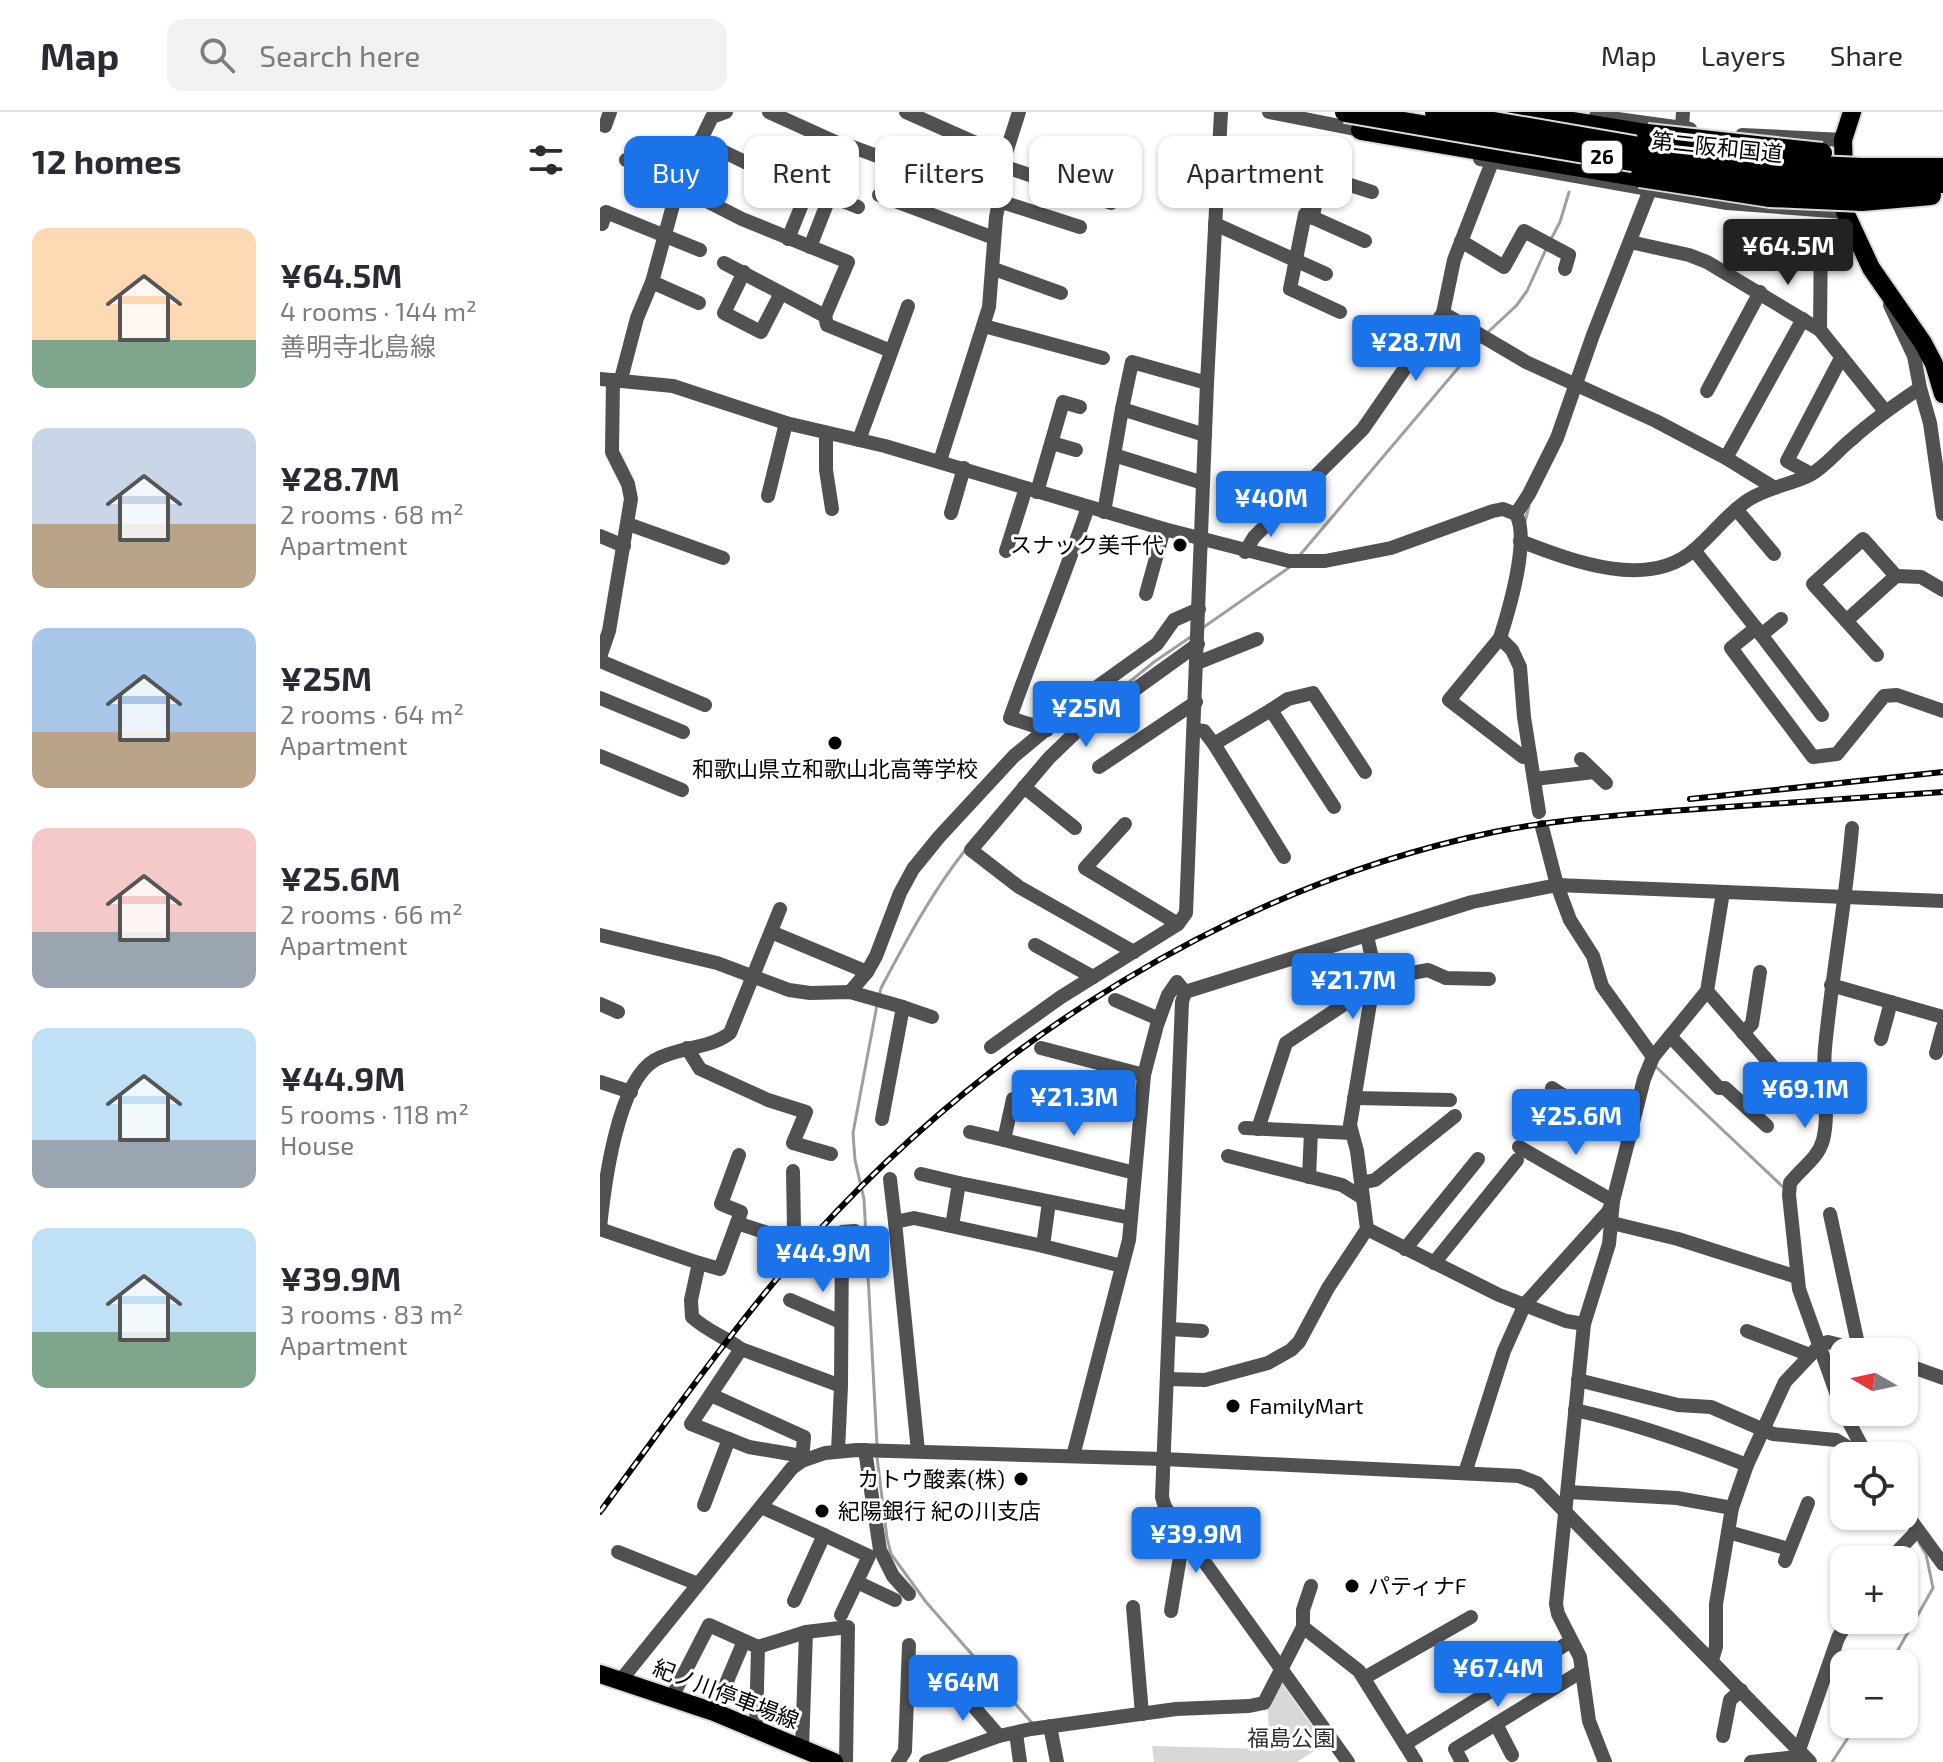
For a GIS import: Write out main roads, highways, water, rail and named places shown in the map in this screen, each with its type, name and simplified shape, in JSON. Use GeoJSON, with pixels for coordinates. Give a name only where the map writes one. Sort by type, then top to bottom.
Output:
{"type":"FeatureCollection","features":[{"type":"Feature","properties":{"kind":"highway","name":"第二阪和国道"},"geometry":{"type":"LineString","coordinates":[[1345,112],[1678,169],[1745,177],[1858,184],[1933,176]]}},
{"type":"Feature","properties":{"kind":"highway","name":"第二阪和国道"},"geometry":{"type":"LineString","coordinates":[[1435,112],[1680,154],[1773,164],[1858,184]]}},
{"type":"Feature","properties":{"kind":"highway","name":"26"},"geometry":{"type":"LineString","coordinates":[[1511,112],[1647,134],[1816,153],[1858,184]]}},
{"type":"Feature","properties":{"kind":"highway","name":"26"},"geometry":{"type":"LineString","coordinates":[[1361,130],[1645,184],[1770,197],[1933,176]]}},
{"type":"Feature","properties":{"kind":"main road"},"geometry":{"type":"LineString","coordinates":[[1852,112],[1843,140],[1858,184],[1859,246],[1923,343],[1934,364],[1943,394]]}},
{"type":"Feature","properties":{"kind":"main road","name":"紀ノ川停車場線"},"geometry":{"type":"LineString","coordinates":[[600,1674],[714,1712],[809,1755],[834,1762]]}},
{"type":"Feature","properties":{"kind":"waterway"},"geometry":{"type":"LineString","coordinates":[[1550,241],[1560,222],[1569,192]]}},
{"type":"Feature","properties":{"kind":"waterway"},"geometry":{"type":"LineString","coordinates":[[1488,332],[1527,291],[1547,247]]}},
{"type":"Feature","properties":{"kind":"waterway"},"geometry":{"type":"LineString","coordinates":[[1300,555],[1481,341]]}},
{"type":"Feature","properties":{"kind":"waterway"},"geometry":{"type":"LineString","coordinates":[[1525,522],[1529,506]]}},
{"type":"Feature","properties":{"kind":"waterway"},"geometry":{"type":"LineString","coordinates":[[1201,629],[1290,567]]}},
{"type":"Feature","properties":{"kind":"waterway"},"geometry":{"type":"LineString","coordinates":[[1096,709],[1192,636]]}},
{"type":"Feature","properties":{"kind":"waterway"},"geometry":{"type":"LineString","coordinates":[[879,997],[920,916],[966,849]]}},
{"type":"Feature","properties":{"kind":"waterway"},"geometry":{"type":"LineString","coordinates":[[877,1005],[853,1133],[855,1160],[864,1199],[877,1445]]}},
{"type":"Feature","properties":{"kind":"waterway"},"geometry":{"type":"LineString","coordinates":[[1655,1066],[1783,1187]]}},
{"type":"Feature","properties":{"kind":"waterway"},"geometry":{"type":"LineString","coordinates":[[877,1457],[891,1554],[926,1602],[1033,1724]]}},
{"type":"Feature","properties":{"kind":"waterway"},"geometry":{"type":"LineString","coordinates":[[1898,1650],[1933,1588],[1926,1554],[1919,1543]]}},
{"type":"Feature","properties":{"kind":"waterway"},"geometry":{"type":"LineString","coordinates":[[1832,1762],[1848,1738]]}},
{"type":"Feature","properties":{"kind":"railway"},"geometry":{"type":"LineString","coordinates":[[1690,799],[1943,772]]}},
{"type":"Feature","properties":{"kind":"railway"},"geometry":{"type":"LineString","coordinates":[[600,1512],[756,1304],[812,1238],[882,1166],[957,1099],[1037,1037],[1122,982],[1210,933],[1302,891],[1397,857],[1494,832],[1560,821],[1626,815],[1943,792]]}},
{"type":"Feature","properties":{"kind":"place","name":"スナック美千代"},"geometry":{"type":"Point","coordinates":[1180,545]}},
{"type":"Feature","properties":{"kind":"place","name":"和歌山県立和歌山北高等学校"},"geometry":{"type":"Point","coordinates":[835,743]}},
{"type":"Feature","properties":{"kind":"place","name":"FamilyMart"},"geometry":{"type":"Point","coordinates":[1233,1406]}},
{"type":"Feature","properties":{"kind":"place","name":"カトウ酸素(株)"},"geometry":{"type":"Point","coordinates":[1021,1479]}},
{"type":"Feature","properties":{"kind":"place","name":"紀陽銀行 紀の川支店"},"geometry":{"type":"Point","coordinates":[822,1511]}},
{"type":"Feature","properties":{"kind":"place","name":"パティナF"},"geometry":{"type":"Point","coordinates":[1352,1586]}},
{"type":"Feature","properties":{"kind":"park label","name":"福島公園"},"geometry":{"type":"Point","coordinates":[1291,1738]}}]}
